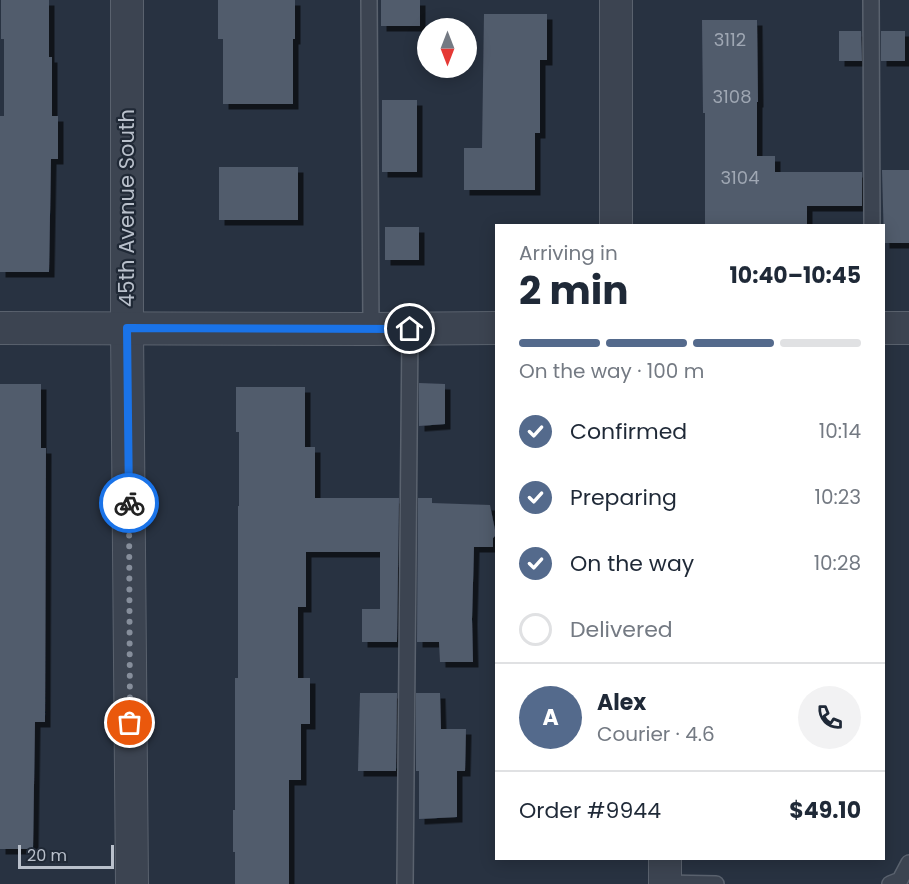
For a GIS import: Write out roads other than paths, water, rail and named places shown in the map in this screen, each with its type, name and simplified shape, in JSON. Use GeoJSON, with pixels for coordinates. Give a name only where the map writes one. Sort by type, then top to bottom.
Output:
{"type":"FeatureCollection","features":[{"type":"Feature","properties":{"kind":"street","name":"45th Avenue South"},"geometry":{"type":"LineString","coordinates":[[127,0],[127,328],[132,884]]}},
{"type":"Feature","properties":{"kind":"street"},"geometry":{"type":"LineString","coordinates":[[615,0],[616,224]]}},
{"type":"Feature","properties":{"kind":"street"},"geometry":{"type":"LineString","coordinates":[[0,328],[495,328]]}},
{"type":"Feature","properties":{"kind":"street"},"geometry":{"type":"LineString","coordinates":[[885,328],[909,328]]}},
{"type":"Feature","properties":{"kind":"street"},"geometry":{"type":"LineString","coordinates":[[664,860],[664,884]]}},
{"type":"Feature","properties":{"kind":"lane"},"geometry":{"type":"LineString","coordinates":[[369,0],[371,329]]}},
{"type":"Feature","properties":{"kind":"lane"},"geometry":{"type":"LineString","coordinates":[[872,0],[872,224]]}},
{"type":"Feature","properties":{"kind":"lane"},"geometry":{"type":"LineString","coordinates":[[405,884],[410,329]]}},
{"type":"Feature","properties":{"kind":"lane"},"geometry":{"type":"LineString","coordinates":[[890,884],[900,880],[909,863]]}},
{"type":"Feature","properties":{"kind":"lane"},"geometry":{"type":"LineString","coordinates":[[664,884],[716,884]]}}]}
